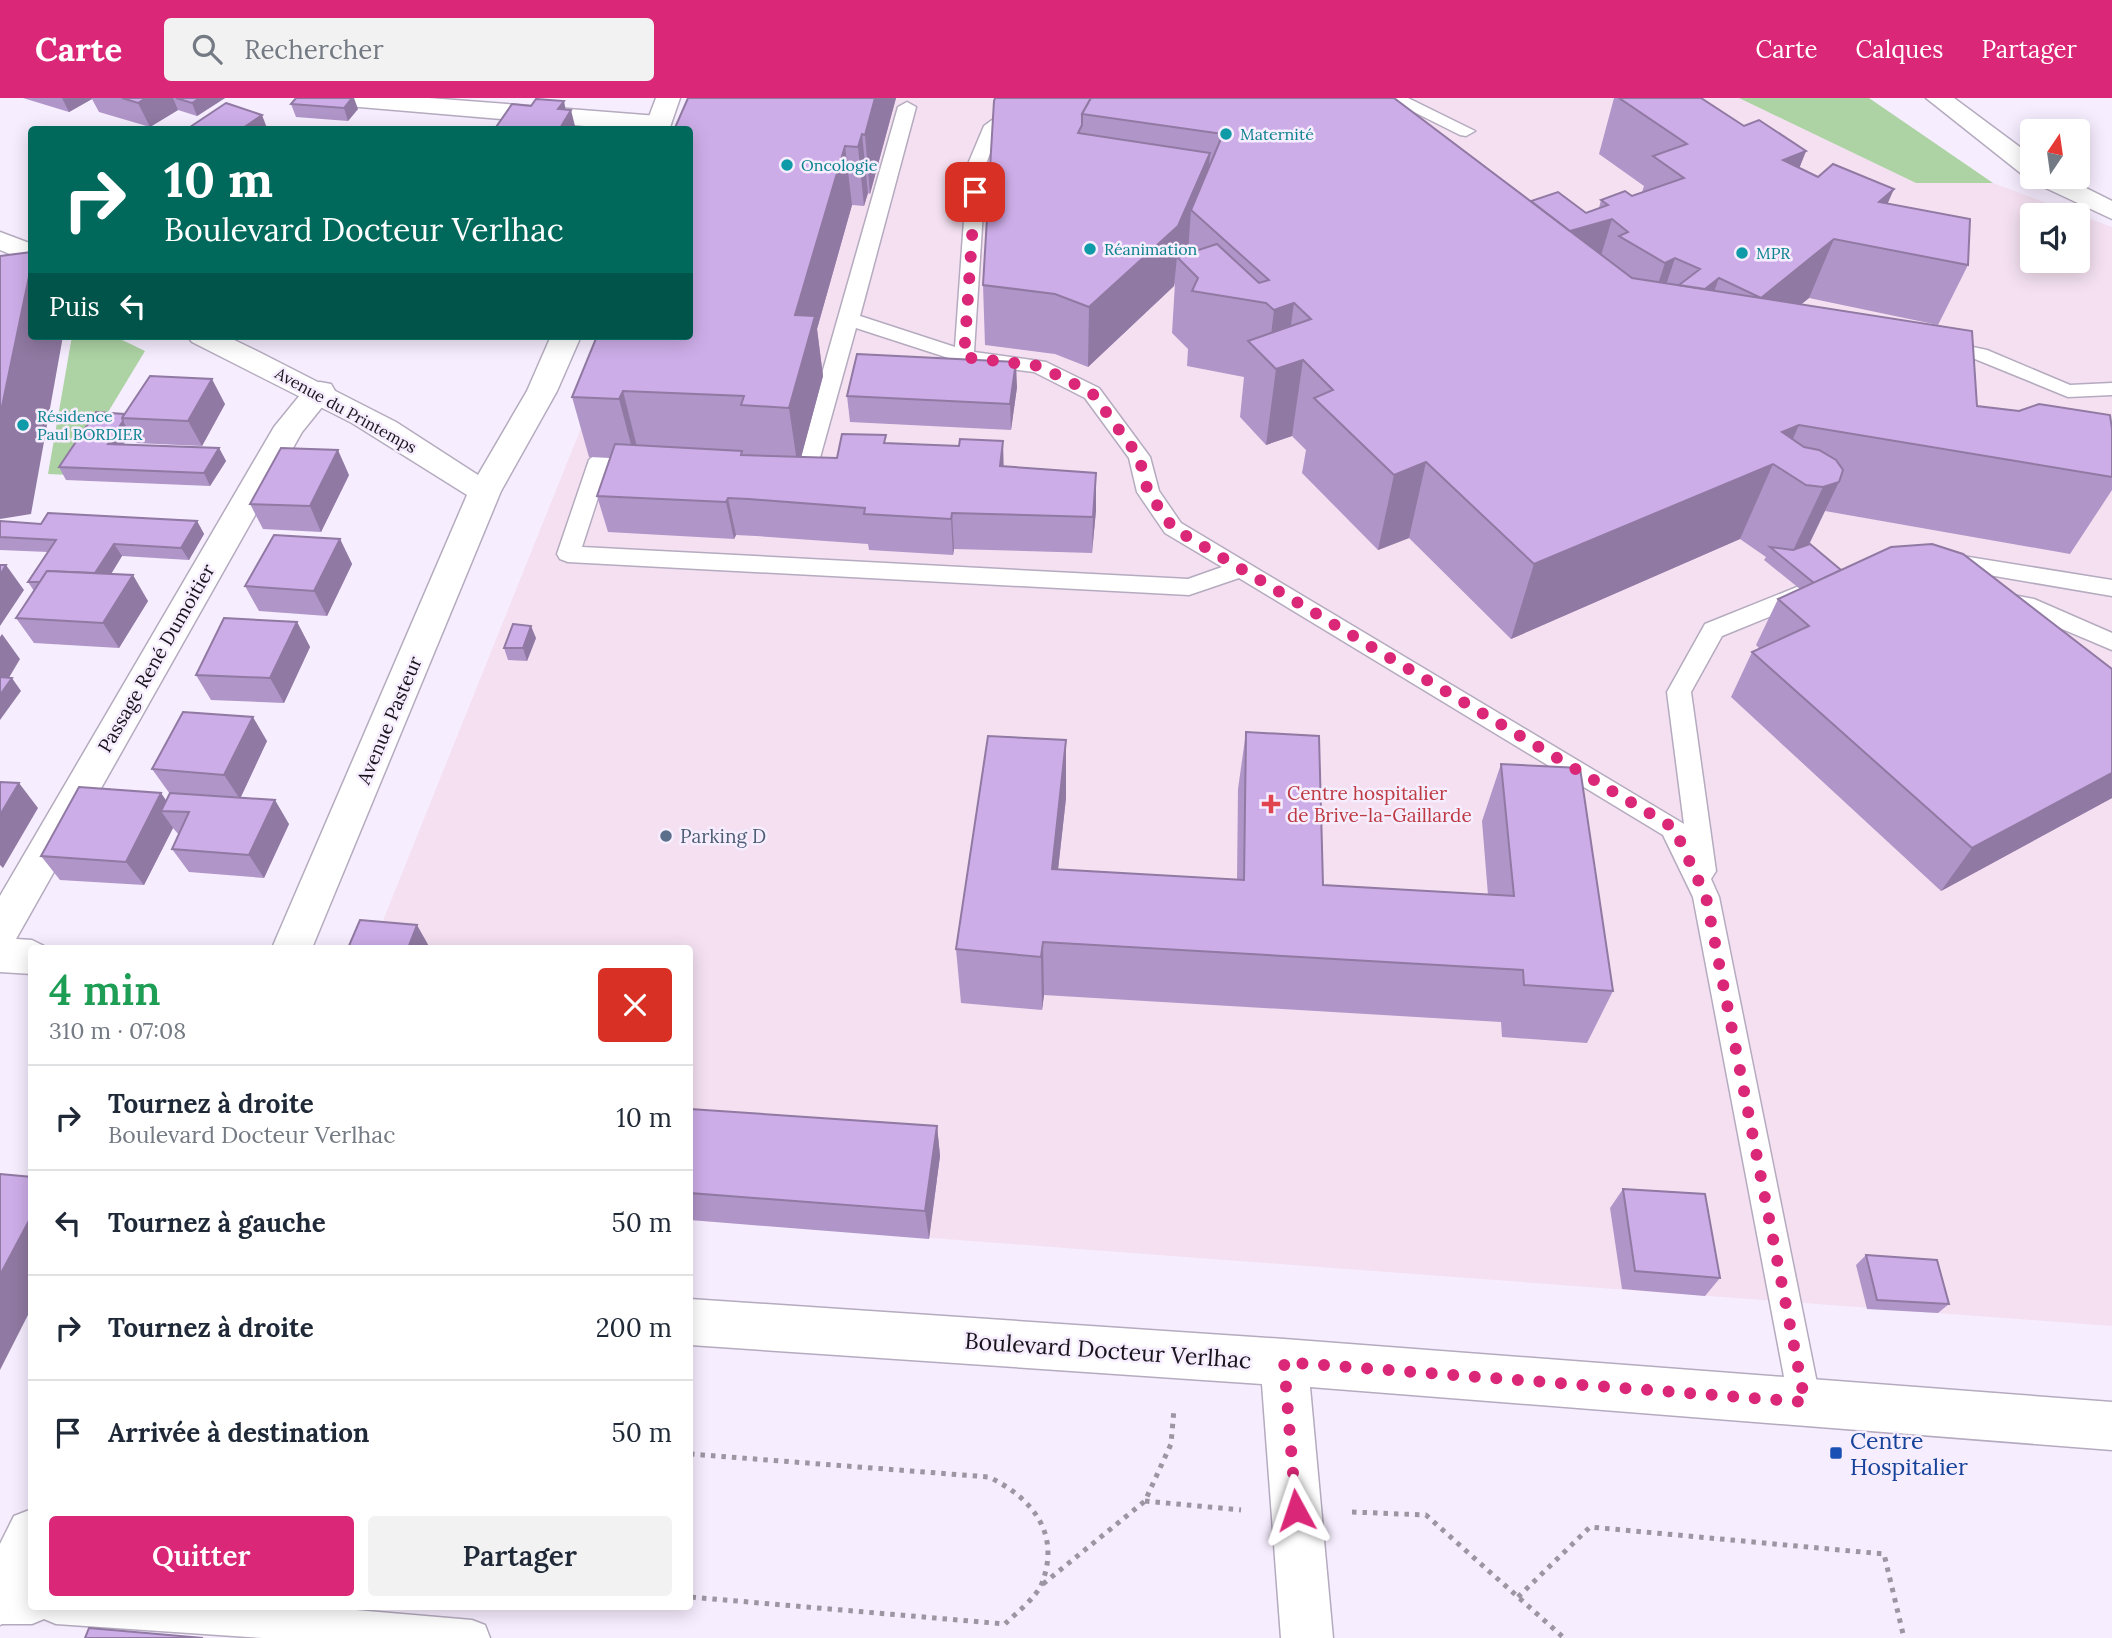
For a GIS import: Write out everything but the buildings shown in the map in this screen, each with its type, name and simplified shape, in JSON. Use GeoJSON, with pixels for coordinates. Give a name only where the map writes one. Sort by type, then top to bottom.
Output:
{"type":"FeatureCollection","features":[{"type":"Feature","properties":{"kind":"street"},"geometry":{"type":"LineString","coordinates":[[336,98],[646,126]]}},
{"type":"Feature","properties":{"kind":"street"},"geometry":{"type":"LineString","coordinates":[[657,126],[668,98]]}},
{"type":"Feature","properties":{"kind":"street"},"geometry":{"type":"LineString","coordinates":[[1938,98],[2020,160]]}},
{"type":"Feature","properties":{"kind":"street"},"geometry":{"type":"LineString","coordinates":[[2067,189],[2112,211]]}},
{"type":"Feature","properties":{"kind":"street"},"geometry":{"type":"LineString","coordinates":[[0,240],[28,253]]}},
{"type":"Feature","properties":{"kind":"street","name":"Avenue du Printemps"},"geometry":{"type":"LineString","coordinates":[[211,340],[320,391],[421,451],[462,481],[485,491]]}},
{"type":"Feature","properties":{"kind":"street","name":"Avenue Pasteur"},"geometry":{"type":"LineString","coordinates":[[293,945],[485,491],[542,391],[564,340]]}},
{"type":"Feature","properties":{"kind":"street","name":"Passage René Dumoitier"},"geometry":{"type":"LineString","coordinates":[[0,930],[289,427],[320,391]]}},
{"type":"Feature","properties":{"kind":"street"},"geometry":{"type":"LineString","coordinates":[[0,955],[28,957]]}},
{"type":"Feature","properties":{"kind":"street","name":"Boulevard Docteur Verlhac"},"geometry":{"type":"LineString","coordinates":[[693,1322],[1284,1362],[2112,1426]]}},
{"type":"Feature","properties":{"kind":"street"},"geometry":{"type":"LineString","coordinates":[[1284,1362],[1307,1638]]}},
{"type":"Feature","properties":{"kind":"street"},"geometry":{"type":"LineString","coordinates":[[0,1599],[28,1542]]}},
{"type":"Feature","properties":{"kind":"lane"},"geometry":{"type":"LineString","coordinates":[[964,357],[977,164],[990,130],[1033,98]]}},
{"type":"Feature","properties":{"kind":"lane"},"geometry":{"type":"LineString","coordinates":[[1394,98],[1466,131]]}},
{"type":"Feature","properties":{"kind":"lane"},"geometry":{"type":"LineString","coordinates":[[764,470],[805,472],[907,107]]}},
{"type":"Feature","properties":{"kind":"lane"},"geometry":{"type":"LineString","coordinates":[[849,319],[964,357],[1039,366],[1092,393],[1139,457],[1148,492],[1173,528],[1674,828],[1706,897]]}},
{"type":"Feature","properties":{"kind":"lane"},"geometry":{"type":"LineString","coordinates":[[1916,342],[1980,354],[2068,391],[2112,390]]}},
{"type":"Feature","properties":{"kind":"lane"},"geometry":{"type":"LineString","coordinates":[[2053,411],[2068,391]]}},
{"type":"Feature","properties":{"kind":"lane"},"geometry":{"type":"LineString","coordinates":[[668,464],[600,460],[568,554],[1189,587],[1238,569]]}},
{"type":"Feature","properties":{"kind":"lane"},"geometry":{"type":"LineString","coordinates":[[1925,558],[2112,588]]}},
{"type":"Feature","properties":{"kind":"lane"},"geometry":{"type":"LineString","coordinates":[[1805,593],[1713,630],[1679,692],[1706,897],[1805,1402]]}},
{"type":"Feature","properties":{"kind":"lane"},"geometry":{"type":"LineString","coordinates":[[1973,596],[2026,605],[2112,642]]}},
{"type":"Feature","properties":{"kind":"lane"},"geometry":{"type":"LineString","coordinates":[[0,1606],[28,1606]]}},
{"type":"Feature","properties":{"kind":"lane"},"geometry":{"type":"LineString","coordinates":[[141,1610],[472,1638]]}},
{"type":"Feature","properties":{"kind":"path"},"geometry":{"type":"LineString","coordinates":[[693,1597],[1005,1625],[1042,1585],[1145,1501],[1171,1444],[1178,1356]]}},
{"type":"Feature","properties":{"kind":"path"},"geometry":{"type":"LineString","coordinates":[[693,1454],[989,1477],[1016,1490],[1040,1519],[1048,1546],[1042,1585]]}},
{"type":"Feature","properties":{"kind":"path"},"geometry":{"type":"LineString","coordinates":[[1564,1638],[1518,1597],[1590,1527],[1884,1554],[1903,1638]]}},
{"type":"Feature","properties":{"kind":"shaded area","name":"Centre hospitalier de Brive-la-Gaillarde"},"geometry":{"type":"Polygon","coordinates":[[[714,98],[1739,98],[1916,183],[1993,183],[2047,203],[2020,203],[2020,273],[2090,273],[2090,219],[2112,227],[2112,1326],[693,1220],[693,945],[373,945],[616,340],[693,340],[693,306],[714,98]]]}},
{"type":"Feature","properties":{"kind":"green space"},"geometry":{"type":"Polygon","coordinates":[[[1739,98],[1869,98],[1993,183],[1916,183],[1739,98]]]}},
{"type":"Feature","properties":{"kind":"green space"},"geometry":{"type":"Polygon","coordinates":[[[71,340],[122,340],[145,351],[70,475],[48,474],[71,340]]]}},
{"type":"Feature","properties":{"kind":"place","name":"Maternité"},"geometry":{"type":"Point","coordinates":[1226,134]}},
{"type":"Feature","properties":{"kind":"place","name":"Oncologie"},"geometry":{"type":"Point","coordinates":[787,165]}},
{"type":"Feature","properties":{"kind":"place","name":"Réanimation"},"geometry":{"type":"Point","coordinates":[1090,249]}},
{"type":"Feature","properties":{"kind":"place","name":"MPR"},"geometry":{"type":"Point","coordinates":[1742,253]}},
{"type":"Feature","properties":{"kind":"place","name":"Résidence Paul BORDIER"},"geometry":{"type":"Point","coordinates":[23,425]}},
{"type":"Feature","properties":{"kind":"place","name":"Centre hospitalier de Brive-la-Gaillarde"},"geometry":{"type":"Point","coordinates":[1271,804]}},
{"type":"Feature","properties":{"kind":"place","name":"Parking D"},"geometry":{"type":"Point","coordinates":[666,836]}},
{"type":"Feature","properties":{"kind":"place","name":"Centre Hospitalier"},"geometry":{"type":"Point","coordinates":[1836,1453]}},
{"type":"Feature","properties":{"kind":"route"},"geometry":{"type":"LineString","coordinates":[[975,192],[964,357],[1039,366],[1092,393],[1139,457],[1148,492],[1173,528],[1674,828],[1706,897],[1805,1402],[1284,1362],[1296,1510]]}}]}
